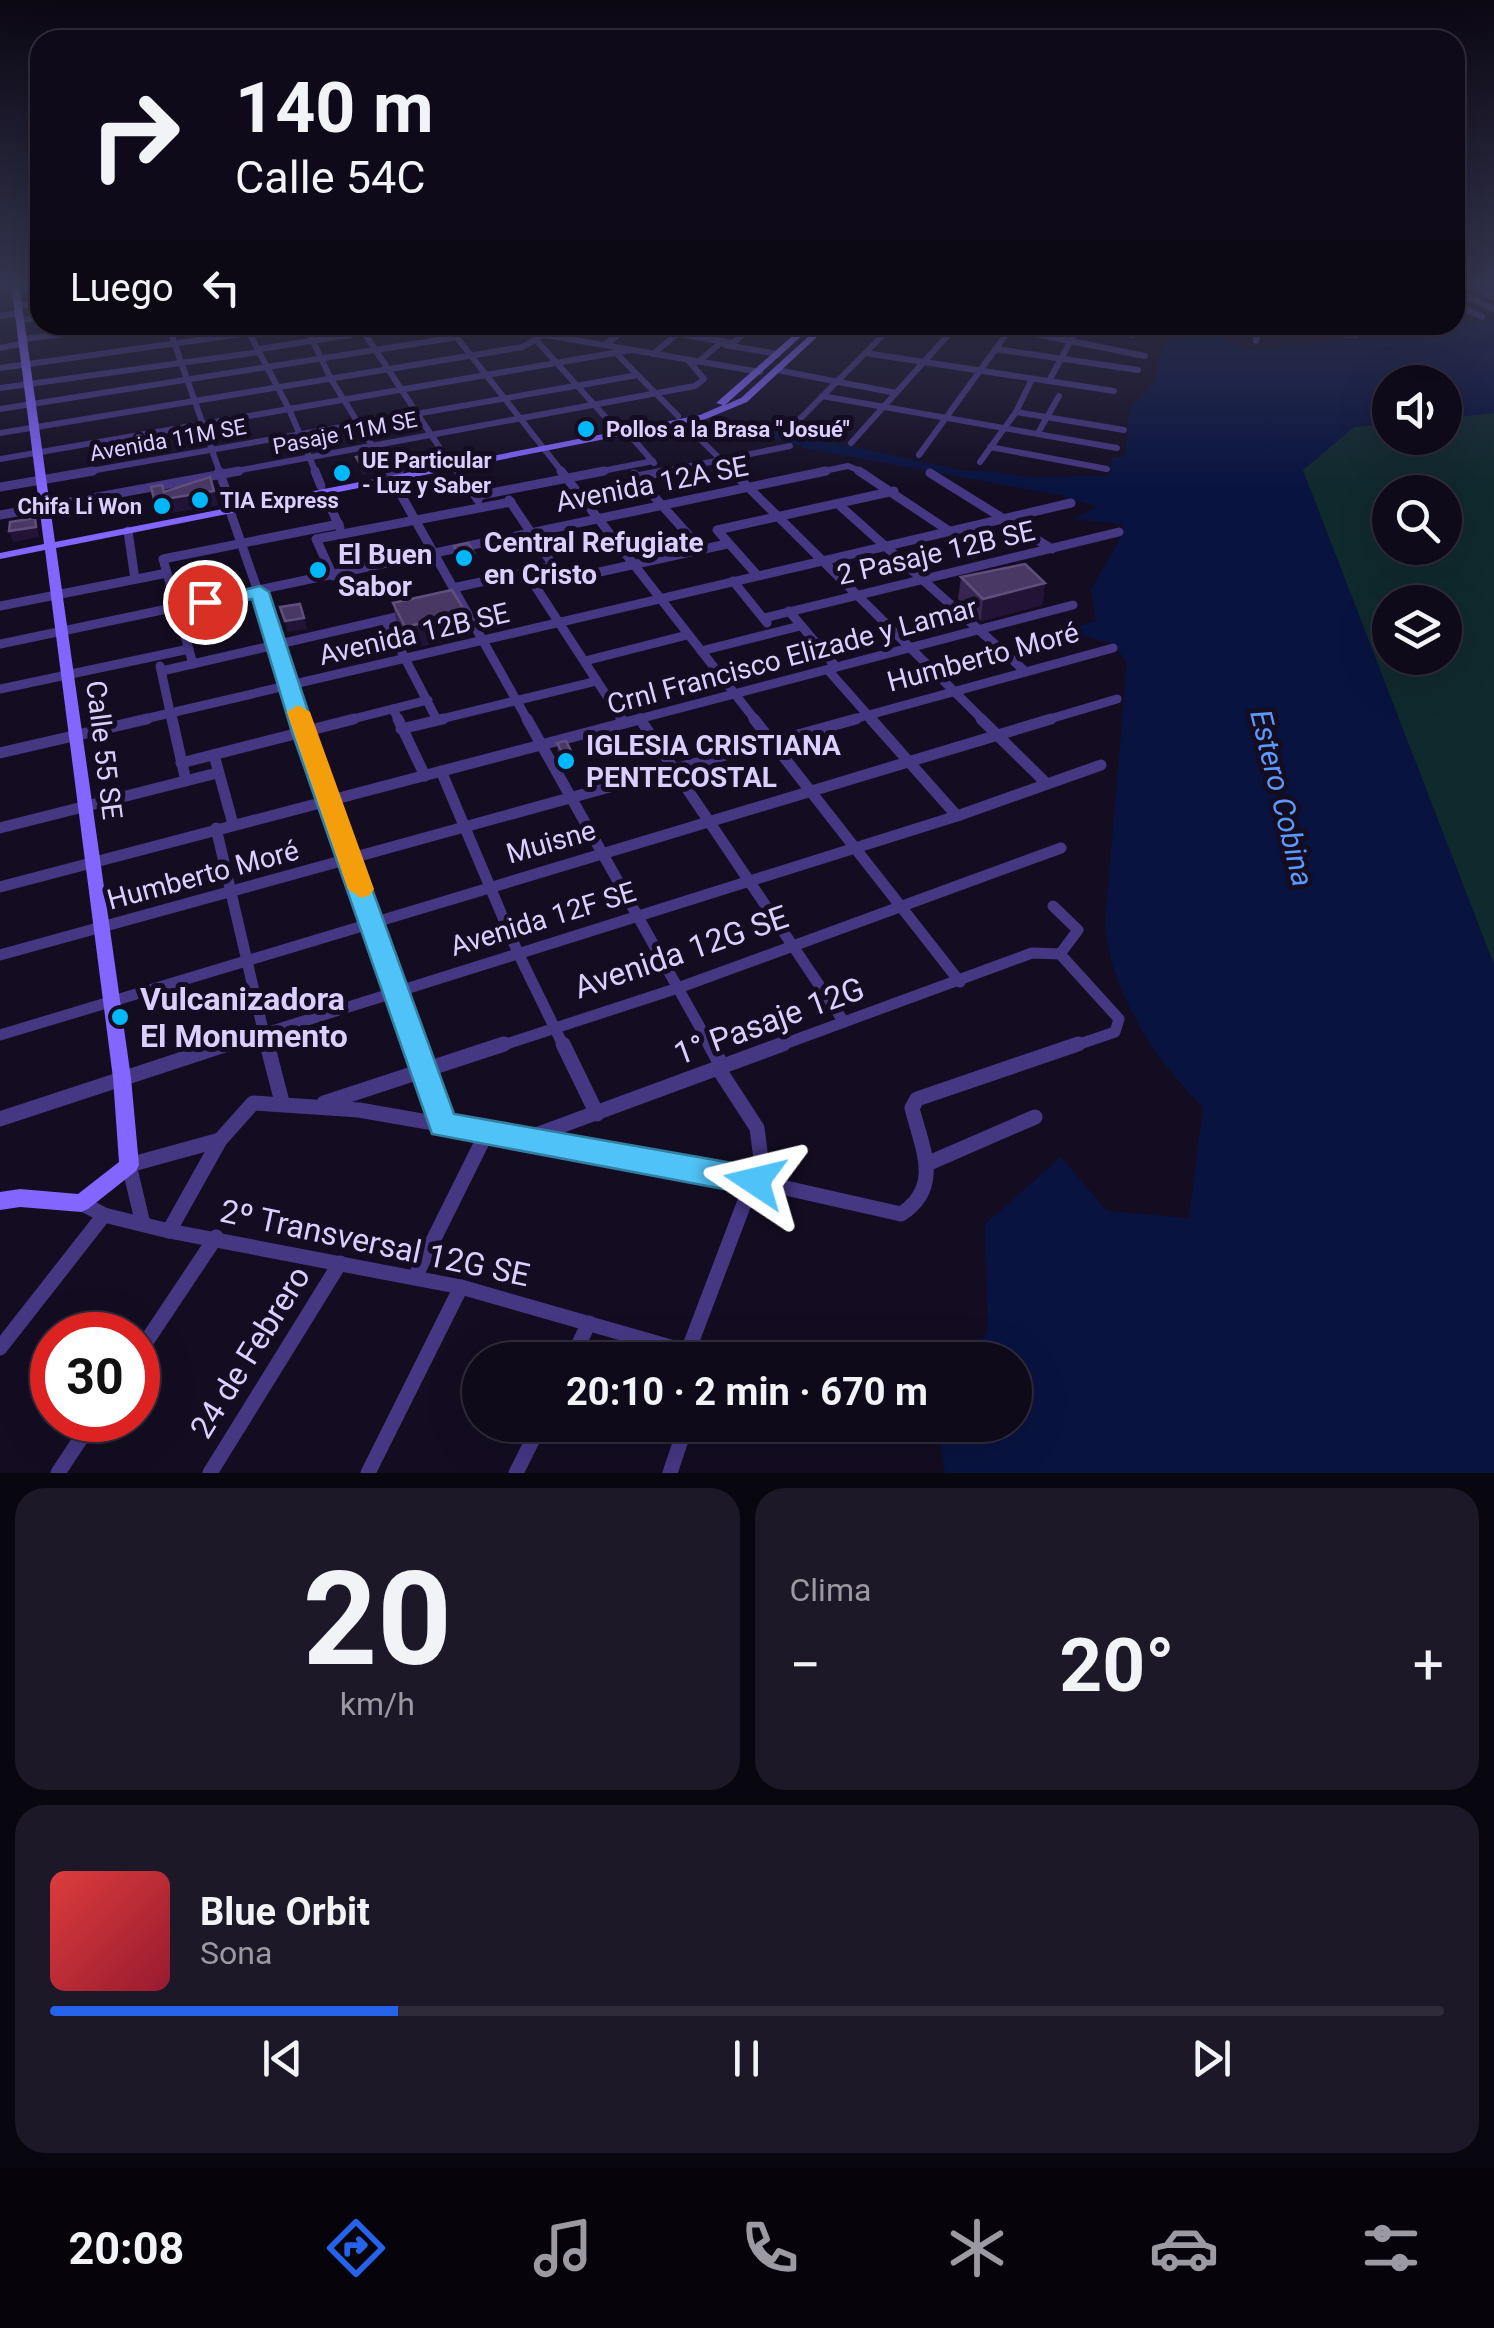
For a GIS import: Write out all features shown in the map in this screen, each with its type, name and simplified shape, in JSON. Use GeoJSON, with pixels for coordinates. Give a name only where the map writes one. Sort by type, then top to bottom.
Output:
{"type":"FeatureCollection","features":[{"type":"Feature","properties":{"kind":"main road","name":"Calle 55 SE"},"geometry":{"type":"LineString","coordinates":[[26,352],[122,1078],[129,1165]]}},
{"type":"Feature","properties":{"kind":"main road"},"geometry":{"type":"LineString","coordinates":[[0,556],[51,542],[681,419],[726,400],[781,352]]}},
{"type":"Feature","properties":{"kind":"main road"},"geometry":{"type":"LineString","coordinates":[[545,446],[628,434],[738,404],[797,352]]}},
{"type":"Feature","properties":{"kind":"main road"},"geometry":{"type":"LineString","coordinates":[[0,548],[128,531],[230,507]]}},
{"type":"Feature","properties":{"kind":"main road"},"geometry":{"type":"LineString","coordinates":[[81,1203],[129,1165]]}},
{"type":"Feature","properties":{"kind":"main road","name":"2º Transversal 12G SE"},"geometry":{"type":"LineString","coordinates":[[10,1200],[81,1203]]}},
{"type":"Feature","properties":{"kind":"street"},"geometry":{"type":"LineString","coordinates":[[0,368],[115,352]]}},
{"type":"Feature","properties":{"kind":"street"},"geometry":{"type":"LineString","coordinates":[[177,352],[278,644],[304,732],[443,1125]]}},
{"type":"Feature","properties":{"kind":"street"},"geometry":{"type":"LineString","coordinates":[[0,388],[248,352]]}},
{"type":"Feature","properties":{"kind":"street"},"geometry":{"type":"LineString","coordinates":[[261,352],[341,529]]}},
{"type":"Feature","properties":{"kind":"street"},"geometry":{"type":"LineString","coordinates":[[319,352],[331,379],[393,475],[514,702],[757,1128],[761,1159],[755,1181],[692,1342]]}},
{"type":"Feature","properties":{"kind":"street"},"geometry":{"type":"LineString","coordinates":[[0,408],[366,352]]}},
{"type":"Feature","properties":{"kind":"street"},"geometry":{"type":"LineString","coordinates":[[377,352],[482,508]]}},
{"type":"Feature","properties":{"kind":"street"},"geometry":{"type":"LineString","coordinates":[[0,433],[488,352]]}},
{"type":"Feature","properties":{"kind":"street"},"geometry":{"type":"LineString","coordinates":[[546,352],[616,429]]}},
{"type":"Feature","properties":{"kind":"street"},"geometry":{"type":"LineString","coordinates":[[0,459],[622,352]]}},
{"type":"Feature","properties":{"kind":"street"},"geometry":{"type":"LineString","coordinates":[[641,352],[760,372]]}},
{"type":"Feature","properties":{"kind":"street"},"geometry":{"type":"LineString","coordinates":[[698,362],[714,352]]}},
{"type":"Feature","properties":{"kind":"street"},"geometry":{"type":"LineString","coordinates":[[766,352],[778,354]]}},
{"type":"Feature","properties":{"kind":"street"},"geometry":{"type":"LineString","coordinates":[[852,444],[933,352]]}},
{"type":"Feature","properties":{"kind":"street"},"geometry":{"type":"LineString","coordinates":[[919,455],[993,352]]}},
{"type":"Feature","properties":{"kind":"street"},"geometry":{"type":"LineString","coordinates":[[1014,352],[1138,370]]}},
{"type":"Feature","properties":{"kind":"street"},"geometry":{"type":"LineString","coordinates":[[1049,381],[1062,352]]}},
{"type":"Feature","properties":{"kind":"street"},"geometry":{"type":"LineString","coordinates":[[1123,352],[1145,356]]}},
{"type":"Feature","properties":{"kind":"street"},"geometry":{"type":"LineString","coordinates":[[616,353],[950,692],[1045,782]]}},
{"type":"Feature","properties":{"kind":"street"},"geometry":{"type":"LineString","coordinates":[[790,429],[866,353],[1114,391]]}},
{"type":"Feature","properties":{"kind":"street"},"geometry":{"type":"LineString","coordinates":[[472,354],[809,793],[960,982]]}},
{"type":"Feature","properties":{"kind":"street","name":"Pasaje 11M SE"},"geometry":{"type":"LineString","coordinates":[[0,515],[696,386],[704,379],[688,360]]}},
{"type":"Feature","properties":{"kind":"street"},"geometry":{"type":"LineString","coordinates":[[121,370],[125,388]]}},
{"type":"Feature","properties":{"kind":"street"},"geometry":{"type":"LineString","coordinates":[[777,370],[896,393]]}},
{"type":"Feature","properties":{"kind":"street","name":"Avenida 11M SE"},"geometry":{"type":"LineString","coordinates":[[0,487],[638,374]]}},
{"type":"Feature","properties":{"kind":"street"},"geometry":{"type":"LineString","coordinates":[[980,462],[1016,412],[1032,379]]}},
{"type":"Feature","properties":{"kind":"street"},"geometry":{"type":"LineString","coordinates":[[822,396],[1118,448]]}},
{"type":"Feature","properties":{"kind":"street"},"geometry":{"type":"LineString","coordinates":[[1038,433],[1059,396]]}},
{"type":"Feature","properties":{"kind":"street"},"geometry":{"type":"LineString","coordinates":[[1016,412],[1124,430]]}},
{"type":"Feature","properties":{"kind":"street"},"geometry":{"type":"LineString","coordinates":[[1064,438],[1074,422]]}},
{"type":"Feature","properties":{"kind":"street"},"geometry":{"type":"LineString","coordinates":[[628,434],[662,471]]}},
{"type":"Feature","properties":{"kind":"street"},"geometry":{"type":"LineString","coordinates":[[637,477],[790,446]]}},
{"type":"Feature","properties":{"kind":"street"},"geometry":{"type":"LineString","coordinates":[[990,448],[1107,469]]}},
{"type":"Feature","properties":{"kind":"street"},"geometry":{"type":"LineString","coordinates":[[476,496],[653,461]]}},
{"type":"Feature","properties":{"kind":"street"},"geometry":{"type":"LineString","coordinates":[[626,467],[665,505],[701,549]]}},
{"type":"Feature","properties":{"kind":"street","name":"Avenida 12A SE"},"geometry":{"type":"LineString","coordinates":[[0,644],[842,467],[859,467],[894,491]]}},
{"type":"Feature","properties":{"kind":"street"},"geometry":{"type":"LineString","coordinates":[[930,473],[1052,549]]}},
{"type":"Feature","properties":{"kind":"street"},"geometry":{"type":"LineString","coordinates":[[503,491],[564,580]]}},
{"type":"Feature","properties":{"kind":"street"},"geometry":{"type":"LineString","coordinates":[[757,575],[718,530],[894,491],[949,532]]}},
{"type":"Feature","properties":{"kind":"street"},"geometry":{"type":"LineString","coordinates":[[193,664],[163,559],[511,502]]}},
{"type":"Feature","properties":{"kind":"street","name":"Avenida 12B SE"},"geometry":{"type":"LineString","coordinates":[[0,753],[1071,503]]}},
{"type":"Feature","properties":{"kind":"street"},"geometry":{"type":"LineString","coordinates":[[838,504],[1026,672]]}},
{"type":"Feature","properties":{"kind":"street"},"geometry":{"type":"LineString","coordinates":[[334,576],[316,539],[341,529]]}},
{"type":"Feature","properties":{"kind":"street"},"geometry":{"type":"LineString","coordinates":[[128,531],[135,579]]}},
{"type":"Feature","properties":{"kind":"street","name":"2 Pasaje 12B SE"},"geometry":{"type":"LineString","coordinates":[[764,618],[1119,532]]}},
{"type":"Feature","properties":{"kind":"street"},"geometry":{"type":"LineString","coordinates":[[536,586],[727,544]]}},
{"type":"Feature","properties":{"kind":"street"},"geometry":{"type":"LineString","coordinates":[[453,588],[554,566]]}},
{"type":"Feature","properties":{"kind":"street"},"geometry":{"type":"LineString","coordinates":[[526,572],[624,723]]}},
{"type":"Feature","properties":{"kind":"street"},"geometry":{"type":"LineString","coordinates":[[0,606],[167,573]]}},
{"type":"Feature","properties":{"kind":"street"},"geometry":{"type":"LineString","coordinates":[[733,582],[774,631]]}},
{"type":"Feature","properties":{"kind":"street"},"geometry":{"type":"LineString","coordinates":[[447,606],[462,602]]}},
{"type":"Feature","properties":{"kind":"street","name":"Crnl Francisco Elizade y Lamar"},"geometry":{"type":"LineString","coordinates":[[0,886],[1073,605]]}},
{"type":"Feature","properties":{"kind":"street"},"geometry":{"type":"LineString","coordinates":[[790,611],[865,715],[957,816]]}},
{"type":"Feature","properties":{"kind":"street"},"geometry":{"type":"LineString","coordinates":[[162,671],[417,612]]}},
{"type":"Feature","properties":{"kind":"street"},"geometry":{"type":"LineString","coordinates":[[385,620],[437,720]]}},
{"type":"Feature","properties":{"kind":"street"},"geometry":{"type":"LineString","coordinates":[[701,651],[800,626]]}},
{"type":"Feature","properties":{"kind":"street"},"geometry":{"type":"LineString","coordinates":[[585,661],[687,635]]}},
{"type":"Feature","properties":{"kind":"street","name":"Humberto Moré"},"geometry":{"type":"LineString","coordinates":[[0,955],[230,895],[770,740],[1113,648]]}},
{"type":"Feature","properties":{"kind":"street"},"geometry":{"type":"LineString","coordinates":[[0,689],[189,649]]}},
{"type":"Feature","properties":{"kind":"street"},"geometry":{"type":"LineString","coordinates":[[156,656],[186,781]]}},
{"type":"Feature","properties":{"kind":"street"},"geometry":{"type":"LineString","coordinates":[[401,729],[598,681]]}},
{"type":"Feature","properties":{"kind":"street","name":"Muisne"},"geometry":{"type":"LineString","coordinates":[[0,1035],[1116,698]]}},
{"type":"Feature","properties":{"kind":"street"},"geometry":{"type":"LineString","coordinates":[[182,763],[428,700]]}},
{"type":"Feature","properties":{"kind":"street"},"geometry":{"type":"LineString","coordinates":[[393,709],[425,776]]}},
{"type":"Feature","properties":{"kind":"street"},"geometry":{"type":"LineString","coordinates":[[640,719],[844,1022]]}},
{"type":"Feature","properties":{"kind":"street"},"geometry":{"type":"LineString","coordinates":[[214,755],[232,824]]}},
{"type":"Feature","properties":{"kind":"street","name":"Avenida 12F SE"},"geometry":{"type":"LineString","coordinates":[[0,1119],[395,990],[957,816],[1101,765]]}},
{"type":"Feature","properties":{"kind":"street"},"geometry":{"type":"LineString","coordinates":[[441,771],[518,953],[597,1114]]}},
{"type":"Feature","properties":{"kind":"street"},"geometry":{"type":"LineString","coordinates":[[0,828],[217,773]]}},
{"type":"Feature","properties":{"kind":"street"},"geometry":{"type":"LineString","coordinates":[[216,828],[244,960],[282,1102]]}},
{"type":"Feature","properties":{"kind":"street","name":"Avenida 12G SE"},"geometry":{"type":"LineString","coordinates":[[318,1105],[678,988],[1061,848]]}},
{"type":"Feature","properties":{"kind":"street"},"geometry":{"type":"LineString","coordinates":[[169,1231],[220,1140],[256,1102],[318,1105],[487,1132],[755,1181],[901,1214],[916,1207],[924,1197],[928,1163],[912,1108],[916,1099],[1115,1032],[1120,1019],[1060,954],[1078,930],[1053,906]]}},
{"type":"Feature","properties":{"kind":"street","name":"1° Pasaje 12G"},"geometry":{"type":"LineString","coordinates":[[525,1139],[1032,953],[1060,954]]}},
{"type":"Feature","properties":{"kind":"street"},"geometry":{"type":"LineString","coordinates":[[928,1163],[1035,1117]]}},
{"type":"Feature","properties":{"kind":"street"},"geometry":{"type":"LineString","coordinates":[[415,1278],[487,1132]]}},
{"type":"Feature","properties":{"kind":"street"},"geometry":{"type":"LineString","coordinates":[[129,1165],[220,1140]]}},
{"type":"Feature","properties":{"kind":"street","name":"Calle 55 SE"},"geometry":{"type":"LineString","coordinates":[[129,1165],[143,1224]]}},
{"type":"Feature","properties":{"kind":"street","name":"2º Transversal 12G SE"},"geometry":{"type":"LineString","coordinates":[[81,1203],[104,1215],[169,1231],[461,1287],[656,1342]]}},
{"type":"Feature","properties":{"kind":"street"},"geometry":{"type":"LineString","coordinates":[[0,1348],[104,1215]]}},
{"type":"Feature","properties":{"kind":"street"},"geometry":{"type":"LineString","coordinates":[[160,1321],[216,1237]]}},
{"type":"Feature","properties":{"kind":"street","name":"24 de Febrero"},"geometry":{"type":"LineString","coordinates":[[210,1473],[340,1263]]}},
{"type":"Feature","properties":{"kind":"street"},"geometry":{"type":"LineString","coordinates":[[368,1473],[461,1287]]}},
{"type":"Feature","properties":{"kind":"street"},"geometry":{"type":"LineString","coordinates":[[580,1342],[589,1323]]}},
{"type":"Feature","properties":{"kind":"street"},"geometry":{"type":"LineString","coordinates":[[58,1473],[79,1442]]}},
{"type":"Feature","properties":{"kind":"street"},"geometry":{"type":"LineString","coordinates":[[516,1473],[532,1442]]}},
{"type":"Feature","properties":{"kind":"street"},"geometry":{"type":"LineString","coordinates":[[670,1473],[680,1442]]}},
{"type":"Feature","properties":{"kind":"green space"},"geometry":{"type":"Polygon","coordinates":[[[1494,413],[1494,965],[1382,675],[1462,675],[1462,585],[1372,585],[1372,650],[1302,470],[1354,427],[1372,425],[1372,455],[1462,455],[1462,416],[1494,413]]]}},
{"type":"Feature","properties":{"kind":"water","name":"Estero Cobina"},"geometry":{"type":"Polygon","coordinates":[[[1163,352],[1494,352],[1494,413],[1462,416],[1462,365],[1372,365],[1372,425],[1354,427],[1303,470],[1372,649],[1372,675],[1382,675],[1494,965],[1494,1473],[945,1473],[940,1442],[1032,1442],[1032,1342],[980,1342],[988,1331],[985,1224],[1061,1157],[1107,1211],[1189,1218],[1203,1107],[1169,1069],[1138,1024],[1116,975],[1105,924],[1127,662],[1113,644],[1064,630],[1096,621],[1091,589],[1120,539],[1122,524],[1073,519],[1098,507],[1059,495],[808,449],[762,435],[746,423],[964,471],[1108,477],[1112,458],[1126,455],[1129,410],[1154,383],[1163,352]]]}},
{"type":"Feature","properties":{"kind":"building"},"geometry":{"type":"Polygon","coordinates":[[[369,454],[375,462],[361,465],[356,457],[369,454]]]}},
{"type":"Feature","properties":{"kind":"building"},"geometry":{"type":"Polygon","coordinates":[[[210,477],[214,491],[154,499],[151,487],[162,485],[164,492],[210,477]]]}},
{"type":"Feature","properties":{"kind":"building"},"geometry":{"type":"Polygon","coordinates":[[[35,518],[36,527],[9,531],[10,522],[35,518]]]}},
{"type":"Feature","properties":{"kind":"building"},"geometry":{"type":"Polygon","coordinates":[[[468,543],[474,553],[460,556],[454,546],[468,543]]]}},
{"type":"Feature","properties":{"kind":"building"},"geometry":{"type":"Polygon","coordinates":[[[1025,564],[1045,583],[983,599],[961,577],[1025,564]]]}},
{"type":"Feature","properties":{"kind":"building"},"geometry":{"type":"Polygon","coordinates":[[[452,590],[466,613],[405,627],[393,603],[452,590]]]}},
{"type":"Feature","properties":{"kind":"building"},"geometry":{"type":"Polygon","coordinates":[[[300,604],[304,618],[285,621],[280,607],[300,604]]]}},
{"type":"Feature","properties":{"kind":"building"},"geometry":{"type":"Polygon","coordinates":[[[566,741],[573,755],[565,757],[557,743],[566,741]]]}},
{"type":"Feature","properties":{"kind":"slow traffic"},"geometry":{"type":"LineString","coordinates":[[298,712],[361,889]]}},
{"type":"Feature","properties":{"kind":"place","name":"Pollos a la Brasa \"Josué\""},"geometry":{"type":"Point","coordinates":[586,429]}},
{"type":"Feature","properties":{"kind":"place","name":"UE Particular - Luz y Saber"},"geometry":{"type":"Point","coordinates":[342,473]}},
{"type":"Feature","properties":{"kind":"place","name":"TIA Express"},"geometry":{"type":"Point","coordinates":[200,500]}},
{"type":"Feature","properties":{"kind":"place","name":"Chifa Li Won"},"geometry":{"type":"Point","coordinates":[162,506]}},
{"type":"Feature","properties":{"kind":"place","name":"Central Refugiate en Cristo"},"geometry":{"type":"Point","coordinates":[464,558]}},
{"type":"Feature","properties":{"kind":"place","name":"El Buen Sabor"},"geometry":{"type":"Point","coordinates":[318,570]}},
{"type":"Feature","properties":{"kind":"place","name":"IGLESIA CRISTIANA PENTECOSTAL"},"geometry":{"type":"Point","coordinates":[566,761]}},
{"type":"Feature","properties":{"kind":"place","name":"Vulcanizadora El Monumento"},"geometry":{"type":"Point","coordinates":[120,1017]}},
{"type":"Feature","properties":{"kind":"route"},"geometry":{"type":"LineString","coordinates":[[205,602],[260,592],[304,732],[443,1125],[755,1181]]}}]}
